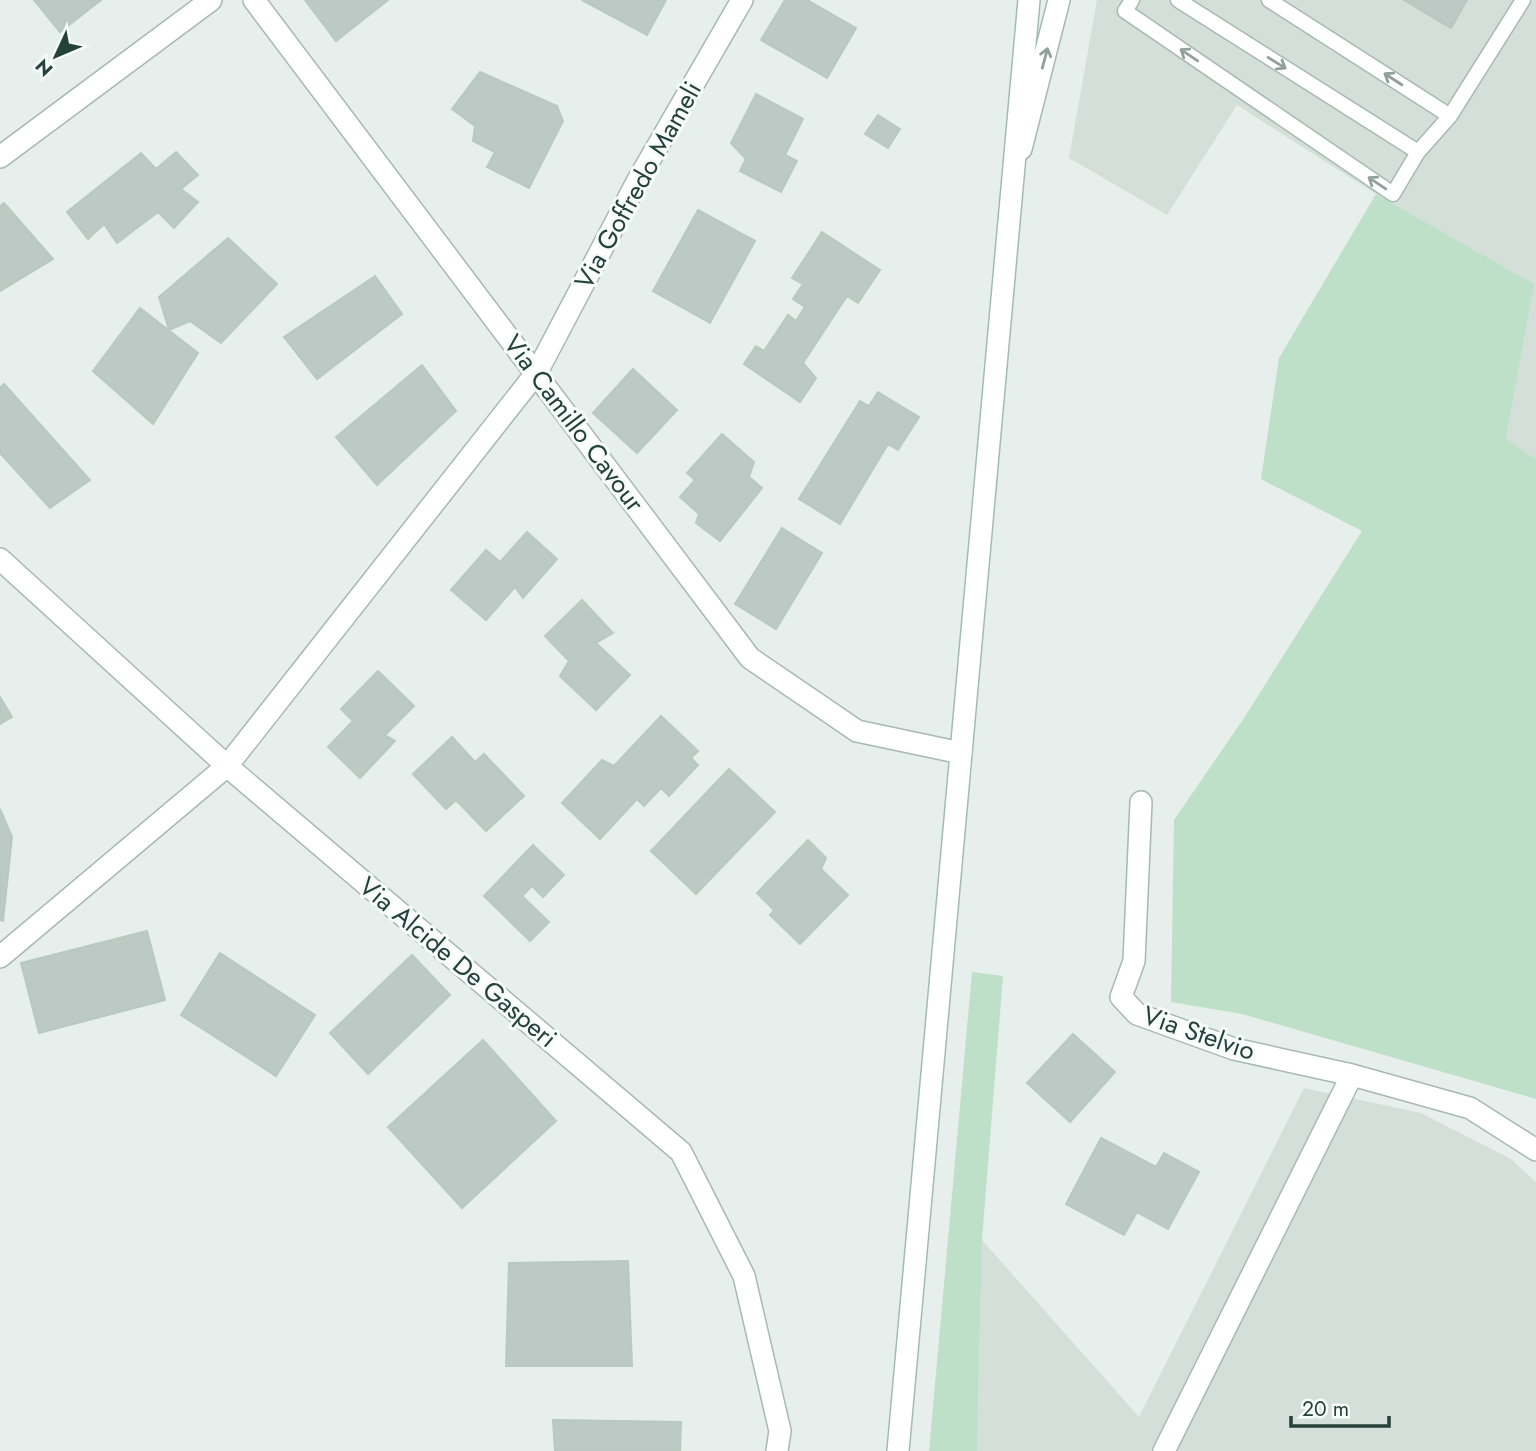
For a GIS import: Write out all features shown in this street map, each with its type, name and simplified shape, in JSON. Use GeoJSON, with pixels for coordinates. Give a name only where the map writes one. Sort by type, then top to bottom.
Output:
{"type":"FeatureCollection","features":[{"type":"Feature","properties":{"kind":"street"},"geometry":{"type":"LineString","coordinates":[[0,157],[211,0]]}},
{"type":"Feature","properties":{"kind":"street","name":"Via Camillo Cavour"},"geometry":{"type":"LineString","coordinates":[[254,0],[750,658],[857,731],[961,753]]}},
{"type":"Feature","properties":{"kind":"street","name":"Via Goffredo Mameli"},"geometry":{"type":"LineString","coordinates":[[0,957],[227,766],[537,372],[638,180],[741,0]]}},
{"type":"Feature","properties":{"kind":"street"},"geometry":{"type":"LineString","coordinates":[[898,1451],[1029,0]]}},
{"type":"Feature","properties":{"kind":"street"},"geometry":{"type":"LineString","coordinates":[[1015,171],[1059,0]]}},
{"type":"Feature","properties":{"kind":"street","name":"Via Alcide De Gasperi"},"geometry":{"type":"LineString","coordinates":[[0,559],[227,766],[681,1152],[744,1276],[780,1431],[777,1451]]}},
{"type":"Feature","properties":{"kind":"street","name":"Via Stelvio"},"geometry":{"type":"LineString","coordinates":[[1140,802],[1134,961],[1121,997],[1137,1014],[1234,1049],[1352,1075],[1470,1108],[1536,1150]]}},
{"type":"Feature","properties":{"kind":"street"},"geometry":{"type":"LineString","coordinates":[[1164,1451],[1352,1075]]}},
{"type":"Feature","properties":{"kind":"lane"},"geometry":{"type":"LineString","coordinates":[[1132,0],[1125,11],[1394,194],[1418,152],[1450,116],[1523,0]]}},
{"type":"Feature","properties":{"kind":"lane"},"geometry":{"type":"LineString","coordinates":[[1178,0],[1418,152]]}},
{"type":"Feature","properties":{"kind":"lane"},"geometry":{"type":"LineString","coordinates":[[1269,0],[1450,116]]}},
{"type":"Feature","properties":{"kind":"shaded area"},"geometry":{"type":"Polygon","coordinates":[[[1097,0],[1536,0],[1536,459],[1506,440],[1533,284],[1376,194],[1237,105],[1167,215],[1069,158],[1097,0]]]}},
{"type":"Feature","properties":{"kind":"shaded area"},"geometry":{"type":"Polygon","coordinates":[[[1304,1088],[1421,1113],[1511,1159],[1536,1182],[1536,1451],[977,1451],[982,1240],[1139,1417],[1304,1088]]]}},
{"type":"Feature","properties":{"kind":"green space"},"geometry":{"type":"Polygon","coordinates":[[[1376,194],[1534,284],[1506,439],[1536,459],[1536,1099],[1242,1014],[1171,1002],[1174,820],[1244,718],[1362,531],[1261,479],[1279,358],[1376,194]]]}},
{"type":"Feature","properties":{"kind":"green space"},"geometry":{"type":"Polygon","coordinates":[[[972,972],[1003,976],[982,1240],[977,1451],[929,1451],[972,972]]]}},
{"type":"Feature","properties":{"kind":"building"},"geometry":{"type":"Polygon","coordinates":[[[34,0],[101,0],[60,32],[34,0]]]}},
{"type":"Feature","properties":{"kind":"building"},"geometry":{"type":"Polygon","coordinates":[[[305,0],[388,0],[336,41],[305,0]]]}},
{"type":"Feature","properties":{"kind":"building"},"geometry":{"type":"Polygon","coordinates":[[[582,0],[666,0],[647,35],[582,0]]]}},
{"type":"Feature","properties":{"kind":"building"},"geometry":{"type":"Polygon","coordinates":[[[785,0],[807,0],[856,28],[827,78],[761,40],[785,0]]]}},
{"type":"Feature","properties":{"kind":"building"},"geometry":{"type":"Polygon","coordinates":[[[1404,0],[1467,0],[1451,28],[1404,0]]]}},
{"type":"Feature","properties":{"kind":"building"},"geometry":{"type":"Polygon","coordinates":[[[480,72],[557,106],[563,121],[529,188],[487,167],[495,152],[473,141],[475,126],[452,109],[480,72]]]}},
{"type":"Feature","properties":{"kind":"building"},"geometry":{"type":"Polygon","coordinates":[[[756,94],[803,119],[785,155],[797,161],[781,192],[740,171],[746,159],[731,143],[756,94]]]}},
{"type":"Feature","properties":{"kind":"building"},"geometry":{"type":"Polygon","coordinates":[[[878,115],[900,129],[888,148],[865,134],[878,115]]]}},
{"type":"Feature","properties":{"kind":"building"},"geometry":{"type":"Polygon","coordinates":[[[176,152],[198,175],[181,189],[198,202],[174,228],[158,212],[117,243],[104,224],[88,239],[67,212],[141,153],[156,169],[176,152]]]}},
{"type":"Feature","properties":{"kind":"building"},"geometry":{"type":"Polygon","coordinates":[[[4,203],[53,259],[0,291],[0,206],[4,203]]]}},
{"type":"Feature","properties":{"kind":"building"},"geometry":{"type":"Polygon","coordinates":[[[698,210],[755,241],[710,323],[653,291],[698,210]]]}},
{"type":"Feature","properties":{"kind":"building"},"geometry":{"type":"Polygon","coordinates":[[[822,232],[880,270],[858,303],[847,296],[803,363],[816,378],[800,402],[744,364],[756,346],[764,351],[788,315],[796,321],[805,307],[793,299],[803,284],[792,278],[822,232]]]}},
{"type":"Feature","properties":{"kind":"building"},"geometry":{"type":"Polygon","coordinates":[[[228,238],[277,284],[221,343],[190,321],[169,330],[159,297],[228,238]]]}},
{"type":"Feature","properties":{"kind":"building"},"geometry":{"type":"Polygon","coordinates":[[[375,276],[402,314],[317,379],[284,337],[375,276]]]}},
{"type":"Feature","properties":{"kind":"building"},"geometry":{"type":"Polygon","coordinates":[[[140,308],[198,353],[153,424],[93,371],[140,308]]]}},
{"type":"Feature","properties":{"kind":"building"},"geometry":{"type":"Polygon","coordinates":[[[422,365],[456,411],[377,485],[336,437],[422,365]]]}},
{"type":"Feature","properties":{"kind":"building"},"geometry":{"type":"Polygon","coordinates":[[[633,369],[677,410],[637,453],[593,413],[633,369]]]}},
{"type":"Feature","properties":{"kind":"building"},"geometry":{"type":"Polygon","coordinates":[[[4,384],[90,480],[50,508],[0,453],[0,388],[4,384]]]}},
{"type":"Feature","properties":{"kind":"building"},"geometry":{"type":"Polygon","coordinates":[[[878,392],[919,417],[898,450],[888,444],[840,524],[799,499],[860,401],[869,406],[878,392]]]}},
{"type":"Feature","properties":{"kind":"building"},"geometry":{"type":"Polygon","coordinates":[[[722,434],[754,462],[749,477],[762,488],[720,541],[696,523],[699,514],[680,497],[695,480],[687,473],[722,434]]]}},
{"type":"Feature","properties":{"kind":"building"},"geometry":{"type":"Polygon","coordinates":[[[782,528],[822,553],[776,629],[735,604],[782,528]]]}},
{"type":"Feature","properties":{"kind":"building"},"geometry":{"type":"Polygon","coordinates":[[[527,532],[557,559],[523,598],[515,587],[486,620],[451,590],[486,550],[500,562],[527,532]]]}},
{"type":"Feature","properties":{"kind":"building"},"geometry":{"type":"Polygon","coordinates":[[[582,600],[613,633],[596,643],[630,675],[596,710],[560,676],[569,661],[545,636],[582,600]]]}},
{"type":"Feature","properties":{"kind":"building"},"geometry":{"type":"Polygon","coordinates":[[[378,671],[414,706],[385,735],[395,741],[360,778],[328,747],[353,721],[341,709],[378,671]]]}},
{"type":"Feature","properties":{"kind":"building"},"geometry":{"type":"Polygon","coordinates":[[[0,697],[12,717],[0,724],[0,697]]]}},
{"type":"Feature","properties":{"kind":"building"},"geometry":{"type":"Polygon","coordinates":[[[661,716],[698,751],[691,758],[698,765],[669,796],[661,788],[644,806],[637,799],[600,839],[562,803],[602,760],[614,766],[661,716]]]}},
{"type":"Feature","properties":{"kind":"building"},"geometry":{"type":"Polygon","coordinates":[[[452,737],[475,762],[484,754],[524,796],[486,831],[456,800],[446,809],[413,774],[452,737]]]}},
{"type":"Feature","properties":{"kind":"building"},"geometry":{"type":"Polygon","coordinates":[[[729,769],[775,812],[696,894],[651,851],[729,769]]]}},
{"type":"Feature","properties":{"kind":"building"},"geometry":{"type":"Polygon","coordinates":[[[0,809],[12,837],[3,921],[0,920],[0,809]]]}},
{"type":"Feature","properties":{"kind":"building"},"geometry":{"type":"Polygon","coordinates":[[[808,840],[826,858],[821,869],[848,895],[800,944],[770,915],[774,910],[757,893],[808,840]]]}},
{"type":"Feature","properties":{"kind":"building"},"geometry":{"type":"Polygon","coordinates":[[[533,845],[564,875],[543,897],[532,886],[522,896],[549,922],[530,941],[484,896],[533,845]]]}},
{"type":"Feature","properties":{"kind":"building"},"geometry":{"type":"Polygon","coordinates":[[[147,931],[165,1000],[39,1033],[21,963],[147,931]]]}},
{"type":"Feature","properties":{"kind":"building"},"geometry":{"type":"Polygon","coordinates":[[[220,953],[315,1015],[276,1076],[181,1015],[220,953]]]}},
{"type":"Feature","properties":{"kind":"building"},"geometry":{"type":"Polygon","coordinates":[[[412,955],[450,995],[368,1074],[330,1033],[412,955]]]}},
{"type":"Feature","properties":{"kind":"building"},"geometry":{"type":"Polygon","coordinates":[[[1073,1034],[1115,1072],[1070,1122],[1027,1083],[1073,1034]]]}},
{"type":"Feature","properties":{"kind":"building"},"geometry":{"type":"Polygon","coordinates":[[[483,1040],[556,1121],[462,1208],[388,1127],[483,1040]]]}},
{"type":"Feature","properties":{"kind":"building"},"geometry":{"type":"Polygon","coordinates":[[[1101,1138],[1156,1167],[1164,1153],[1199,1172],[1168,1229],[1137,1212],[1124,1235],[1066,1204],[1101,1138]]]}},
{"type":"Feature","properties":{"kind":"building"},"geometry":{"type":"Polygon","coordinates":[[[628,1261],[632,1366],[506,1366],[509,1263],[628,1261]]]}},
{"type":"Feature","properties":{"kind":"building"},"geometry":{"type":"Polygon","coordinates":[[[553,1420],[681,1422],[680,1451],[555,1451],[553,1420]]]}}]}
